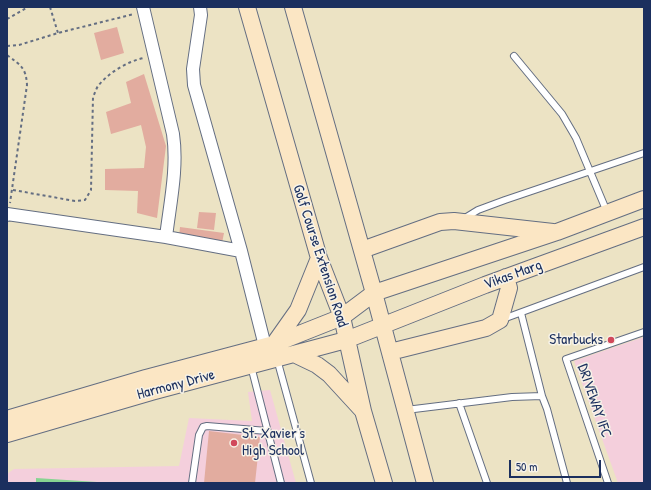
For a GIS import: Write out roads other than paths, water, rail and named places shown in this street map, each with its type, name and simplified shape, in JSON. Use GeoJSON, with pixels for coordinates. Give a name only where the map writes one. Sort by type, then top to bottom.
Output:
{"type":"FeatureCollection","features":[{"type":"Feature","properties":{"kind":"main road","name":"Golf Course Extension Road"},"geometry":{"type":"LineString","coordinates":[[247,7],[318,258],[342,317],[363,410],[384,483]]}},
{"type":"Feature","properties":{"kind":"main road"},"geometry":{"type":"LineString","coordinates":[[293,7],[362,250],[425,483]]}},
{"type":"Feature","properties":{"kind":"main road","name":"Harmony Drive"},"geometry":{"type":"LineString","coordinates":[[7,419],[146,378],[272,349],[342,317],[374,294],[557,232],[644,199]]}},
{"type":"Feature","properties":{"kind":"main road"},"geometry":{"type":"LineString","coordinates":[[362,250],[440,222],[461,222],[557,232]]}},
{"type":"Feature","properties":{"kind":"main road","name":"Vikas Marg"},"geometry":{"type":"LineString","coordinates":[[346,340],[506,277],[644,227]]}},
{"type":"Feature","properties":{"kind":"main road"},"geometry":{"type":"LineString","coordinates":[[272,349],[298,310],[318,258]]}},
{"type":"Feature","properties":{"kind":"main road"},"geometry":{"type":"LineString","coordinates":[[390,352],[486,328],[500,320],[509,288],[506,277]]}},
{"type":"Feature","properties":{"kind":"main road","name":"Harmony Drive"},"geometry":{"type":"LineString","coordinates":[[272,349],[294,354],[346,340]]}},
{"type":"Feature","properties":{"kind":"main road","name":"Harmony Drive"},"geometry":{"type":"LineString","coordinates":[[7,434],[151,392],[251,365],[272,349]]}},
{"type":"Feature","properties":{"kind":"main road"},"geometry":{"type":"LineString","coordinates":[[294,354],[317,365],[329,374],[363,410]]}},
{"type":"Feature","properties":{"kind":"street"},"geometry":{"type":"LineString","coordinates":[[200,7],[201,15],[193,69],[194,85],[241,251],[272,349]]}},
{"type":"Feature","properties":{"kind":"street"},"geometry":{"type":"LineString","coordinates":[[144,9],[175,148],[175,165],[166,236]]}},
{"type":"Feature","properties":{"kind":"street"},"geometry":{"type":"LineString","coordinates":[[7,215],[166,236],[241,251]]}},
{"type":"Feature","properties":{"kind":"lane"},"geometry":{"type":"LineString","coordinates":[[514,56],[562,114],[576,138],[608,213]]}},
{"type":"Feature","properties":{"kind":"lane"},"geometry":{"type":"LineString","coordinates":[[461,222],[478,210],[644,153]]}},
{"type":"Feature","properties":{"kind":"lane"},"geometry":{"type":"LineString","coordinates":[[500,320],[644,267]]}},
{"type":"Feature","properties":{"kind":"lane"},"geometry":{"type":"LineString","coordinates":[[521,312],[542,396],[547,409],[567,483]]}},
{"type":"Feature","properties":{"kind":"lane","name":"DRIVEWAY IFC"},"geometry":{"type":"LineString","coordinates":[[608,483],[566,359],[644,332]]}},
{"type":"Feature","properties":{"kind":"lane"},"geometry":{"type":"LineString","coordinates":[[272,349],[311,483]]}},
{"type":"Feature","properties":{"kind":"lane"},"geometry":{"type":"LineString","coordinates":[[251,365],[281,483]]}},
{"type":"Feature","properties":{"kind":"lane"},"geometry":{"type":"LineString","coordinates":[[406,410],[512,397],[542,396]]}},
{"type":"Feature","properties":{"kind":"lane"},"geometry":{"type":"LineString","coordinates":[[460,403],[487,483]]}},
{"type":"Feature","properties":{"kind":"lane"},"geometry":{"type":"LineString","coordinates":[[192,483],[199,435],[203,428],[207,426],[267,431]]}},
{"type":"Feature","properties":{"kind":"place","name":"Starbucks"},"geometry":{"type":"Point","coordinates":[611,340]}},
{"type":"Feature","properties":{"kind":"place","name":"St. Xavier's High School"},"geometry":{"type":"Point","coordinates":[234,443]}}]}
